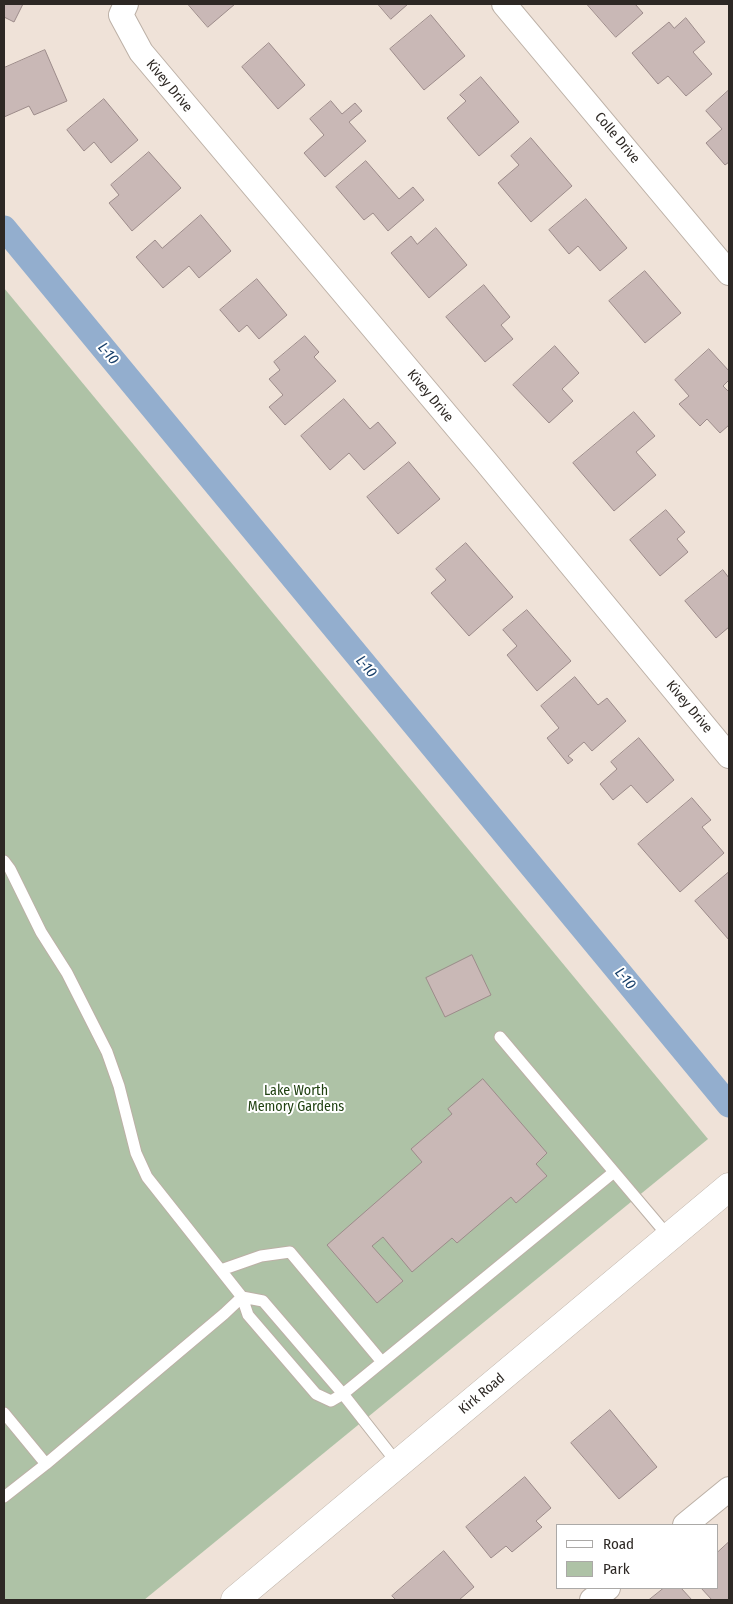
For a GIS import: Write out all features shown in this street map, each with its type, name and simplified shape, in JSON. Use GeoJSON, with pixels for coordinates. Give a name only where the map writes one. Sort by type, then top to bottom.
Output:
{"type":"FeatureCollection","features":[{"type":"Feature","properties":{"kind":"street","name":"Kivey Drive"},"geometry":{"type":"LineString","coordinates":[[126,4],[121,15],[141,52],[481,456],[729,756]]}},
{"type":"Feature","properties":{"kind":"street","name":"Colle Drive"},"geometry":{"type":"LineString","coordinates":[[504,4],[729,273]]}},
{"type":"Feature","properties":{"kind":"street","name":"Kirk Road"},"geometry":{"type":"LineString","coordinates":[[235,1600],[729,1187]]}},
{"type":"Feature","properties":{"kind":"street"},"geometry":{"type":"LineString","coordinates":[[686,1524],[729,1489]]}},
{"type":"Feature","properties":{"kind":"street"},"geometry":{"type":"LineString","coordinates":[[592,1600],[607,1589]]}},
{"type":"Feature","properties":{"kind":"lane"},"geometry":{"type":"LineString","coordinates":[[6,868],[41,932],[67,974],[107,1052],[119,1086],[136,1152],[147,1177],[242,1297],[248,1315],[316,1394],[331,1400],[343,1394],[614,1172]]}},
{"type":"Feature","properties":{"kind":"lane"},"geometry":{"type":"LineString","coordinates":[[500,1037],[669,1237]]}},
{"type":"Feature","properties":{"kind":"lane"},"geometry":{"type":"LineString","coordinates":[[221,1270],[260,1256],[290,1252],[382,1362]]}},
{"type":"Feature","properties":{"kind":"lane"},"geometry":{"type":"LineString","coordinates":[[242,1297],[263,1301],[343,1394],[398,1464]]}},
{"type":"Feature","properties":{"kind":"lane"},"geometry":{"type":"LineString","coordinates":[[4,1498],[242,1297]]}},
{"type":"Feature","properties":{"kind":"lane"},"geometry":{"type":"LineString","coordinates":[[4,1413],[46,1464]]}},
{"type":"Feature","properties":{"kind":"green space","name":"Lake Worth Memory Gardens"},"geometry":{"type":"Polygon","coordinates":[[[4,288],[708,1139],[144,1600],[4,1600],[4,288]]]}},
{"type":"Feature","properties":{"kind":"building"},"geometry":{"type":"Polygon","coordinates":[[[4,4],[23,4],[14,22],[4,17],[4,4]]]}},
{"type":"Feature","properties":{"kind":"building"},"geometry":{"type":"Polygon","coordinates":[[[188,4],[235,4],[208,27],[188,4]]]}},
{"type":"Feature","properties":{"kind":"building"},"geometry":{"type":"Polygon","coordinates":[[[378,4],[408,4],[391,19],[378,4]]]}},
{"type":"Feature","properties":{"kind":"building"},"geometry":{"type":"Polygon","coordinates":[[[587,4],[635,4],[643,13],[616,37],[587,4]]]}},
{"type":"Feature","properties":{"kind":"building"},"geometry":{"type":"Polygon","coordinates":[[[431,15],[465,56],[424,90],[390,49],[431,15]]]}},
{"type":"Feature","properties":{"kind":"building"},"geometry":{"type":"Polygon","coordinates":[[[686,18],[705,42],[693,52],[712,74],[686,96],[668,76],[658,84],[632,53],[669,22],[674,28],[686,18]]]}},
{"type":"Feature","properties":{"kind":"building"},"geometry":{"type":"Polygon","coordinates":[[[269,43],[305,85],[278,109],[242,67],[269,43]]]}},
{"type":"Feature","properties":{"kind":"building"},"geometry":{"type":"Polygon","coordinates":[[[45,50],[67,101],[34,115],[29,106],[4,117],[4,68],[45,50]]]}},
{"type":"Feature","properties":{"kind":"building"},"geometry":{"type":"Polygon","coordinates":[[[481,77],[519,122],[479,156],[447,118],[466,101],[460,95],[481,77]]]}},
{"type":"Feature","properties":{"kind":"building"},"geometry":{"type":"Polygon","coordinates":[[[729,90],[729,162],[725,165],[706,143],[722,129],[706,111],[729,90]]]}},
{"type":"Feature","properties":{"kind":"building"},"geometry":{"type":"Polygon","coordinates":[[[104,99],[138,140],[111,163],[94,142],[84,151],[67,130],[104,99]]]}},
{"type":"Feature","properties":{"kind":"building"},"geometry":{"type":"Polygon","coordinates":[[[331,101],[342,114],[355,103],[362,111],[349,122],[366,141],[325,177],[304,153],[324,135],[310,119],[331,101]]]}},
{"type":"Feature","properties":{"kind":"building"},"geometry":{"type":"Polygon","coordinates":[[[531,138],[572,186],[531,222],[498,183],[519,165],[511,156],[531,138]]]}},
{"type":"Feature","properties":{"kind":"building"},"geometry":{"type":"Polygon","coordinates":[[[149,152],[181,188],[132,231],[109,203],[119,195],[111,185],[149,152]]]}},
{"type":"Feature","properties":{"kind":"building"},"geometry":{"type":"Polygon","coordinates":[[[366,161],[399,199],[413,187],[424,200],[388,231],[373,213],[364,220],[336,187],[366,161]]]}},
{"type":"Feature","properties":{"kind":"building"},"geometry":{"type":"Polygon","coordinates":[[[586,199],[627,248],[600,271],[578,246],[569,254],[549,230],[586,199]]]}},
{"type":"Feature","properties":{"kind":"building"},"geometry":{"type":"Polygon","coordinates":[[[201,215],[231,251],[199,278],[189,266],[163,288],[136,257],[155,240],[162,248],[201,215]]]}},
{"type":"Feature","properties":{"kind":"building"},"geometry":{"type":"Polygon","coordinates":[[[436,228],[467,265],[429,298],[391,253],[411,236],[417,244],[436,228]]]}},
{"type":"Feature","properties":{"kind":"building"},"geometry":{"type":"Polygon","coordinates":[[[645,271],[681,313],[645,343],[609,301],[645,271]]]}},
{"type":"Feature","properties":{"kind":"building"},"geometry":{"type":"Polygon","coordinates":[[[257,279],[287,315],[259,339],[247,325],[239,332],[220,310],[257,279]]]}},
{"type":"Feature","properties":{"kind":"building"},"geometry":{"type":"Polygon","coordinates":[[[484,285],[510,317],[501,325],[513,339],[485,362],[446,317],[484,285]]]}},
{"type":"Feature","properties":{"kind":"building"},"geometry":{"type":"Polygon","coordinates":[[[305,336],[319,352],[314,357],[336,381],[285,425],[269,407],[283,395],[269,379],[280,370],[274,362],[305,336]]]}},
{"type":"Feature","properties":{"kind":"building"},"geometry":{"type":"Polygon","coordinates":[[[555,346],[579,373],[562,389],[573,401],[549,423],[513,385],[555,346]]]}},
{"type":"Feature","properties":{"kind":"building"},"geometry":{"type":"Polygon","coordinates":[[[709,349],[729,371],[729,380],[723,386],[729,392],[729,425],[720,433],[707,419],[700,426],[679,404],[689,396],[675,380],[709,349]]]}},
{"type":"Feature","properties":{"kind":"building"},"geometry":{"type":"Polygon","coordinates":[[[344,399],[370,429],[378,422],[396,443],[364,470],[349,453],[330,470],[301,436],[344,399]]]}},
{"type":"Feature","properties":{"kind":"building"},"geometry":{"type":"Polygon","coordinates":[[[634,412],[655,436],[636,452],[656,475],[614,511],[573,463],[634,412]]]}},
{"type":"Feature","properties":{"kind":"building"},"geometry":{"type":"Polygon","coordinates":[[[409,462],[440,499],[398,534],[367,497],[409,462]]]}},
{"type":"Feature","properties":{"kind":"building"},"geometry":{"type":"Polygon","coordinates":[[[666,510],[685,532],[677,539],[688,552],[660,576],[630,540],[666,510]]]}},
{"type":"Feature","properties":{"kind":"building"},"geometry":{"type":"Polygon","coordinates":[[[466,543],[513,597],[469,636],[431,593],[446,580],[436,569],[466,543]]]}},
{"type":"Feature","properties":{"kind":"building"},"geometry":{"type":"Polygon","coordinates":[[[723,570],[729,578],[729,627],[716,638],[685,601],[723,570]]]}},
{"type":"Feature","properties":{"kind":"building"},"geometry":{"type":"Polygon","coordinates":[[[527,610],[571,661],[537,691],[507,655],[517,646],[503,630],[527,610]]]}},
{"type":"Feature","properties":{"kind":"building"},"geometry":{"type":"Polygon","coordinates":[[[575,677],[598,705],[607,698],[626,721],[592,751],[584,742],[568,756],[573,760],[568,764],[547,738],[559,728],[541,706],[575,677]]]}},
{"type":"Feature","properties":{"kind":"building"},"geometry":{"type":"Polygon","coordinates":[[[639,738],[674,780],[647,803],[631,785],[613,800],[600,784],[617,769],[611,762],[639,738]]]}},
{"type":"Feature","properties":{"kind":"building"},"geometry":{"type":"Polygon","coordinates":[[[692,798],[711,820],[702,827],[724,853],[680,892],[638,844],[692,798]]]}},
{"type":"Feature","properties":{"kind":"building"},"geometry":{"type":"Polygon","coordinates":[[[729,872],[729,940],[695,901],[729,872]]]}},
{"type":"Feature","properties":{"kind":"building"},"geometry":{"type":"Polygon","coordinates":[[[472,955],[491,995],[445,1017],[426,978],[472,955]]]}},
{"type":"Feature","properties":{"kind":"building"},"geometry":{"type":"Polygon","coordinates":[[[483,1079],[547,1153],[536,1164],[547,1176],[516,1203],[511,1197],[457,1243],[452,1238],[412,1272],[383,1237],[372,1246],[403,1281],[377,1303],[327,1245],[422,1162],[411,1149],[452,1114],[448,1109],[483,1079]]]}},
{"type":"Feature","properties":{"kind":"building"},"geometry":{"type":"Polygon","coordinates":[[[610,1410],[657,1467],[619,1499],[571,1443],[610,1410]]]}},
{"type":"Feature","properties":{"kind":"building"},"geometry":{"type":"Polygon","coordinates":[[[525,1477],[551,1508],[536,1521],[542,1527],[512,1552],[506,1546],[491,1558],[466,1527],[525,1477]]]}},
{"type":"Feature","properties":{"kind":"building"},"geometry":{"type":"Polygon","coordinates":[[[729,1542],[729,1600],[712,1600],[702,1589],[718,1589],[718,1552],[729,1542]]]}},
{"type":"Feature","properties":{"kind":"building"},"geometry":{"type":"Polygon","coordinates":[[[444,1551],[474,1587],[459,1600],[396,1600],[392,1596],[444,1551]]]}},
{"type":"Feature","properties":{"kind":"building"},"geometry":{"type":"Polygon","coordinates":[[[663,1589],[682,1589],[692,1600],[649,1600],[663,1589]]]}},
{"type":"Feature","properties":{"kind":"waterway","name":"L-10"},"geometry":{"type":"LineString","coordinates":[[4,228],[729,1105]]}}]}
